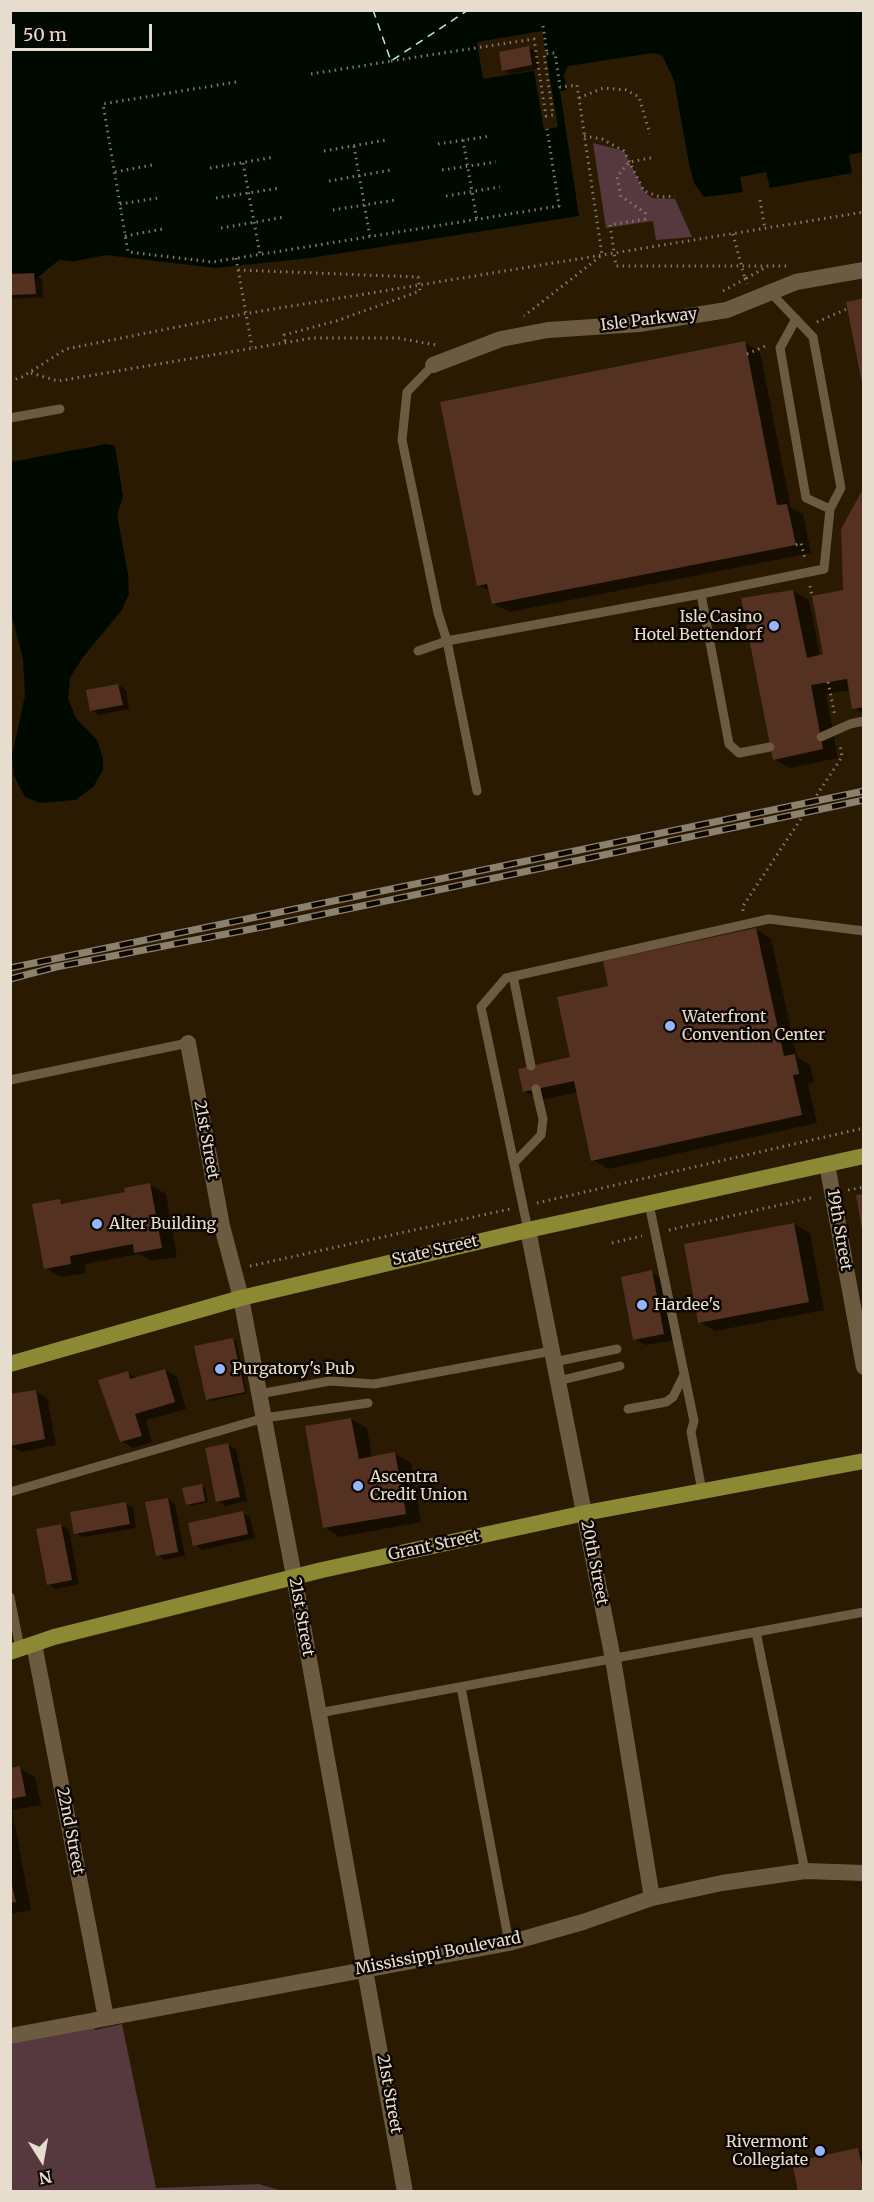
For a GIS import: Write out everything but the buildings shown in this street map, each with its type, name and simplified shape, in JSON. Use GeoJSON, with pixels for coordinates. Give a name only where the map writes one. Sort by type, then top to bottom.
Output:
{"type":"FeatureCollection","features":[{"type":"Feature","properties":{"kind":"main road","name":"State Street"},"geometry":{"type":"LineString","coordinates":[[10,1364],[241,1298],[528,1230],[864,1156]]}},
{"type":"Feature","properties":{"kind":"main road","name":"Grant Street"},"geometry":{"type":"LineString","coordinates":[[22,1648],[54,1637],[294,1576],[585,1513],[864,1461]]}},
{"type":"Feature","properties":{"kind":"street","name":"Isle Parkway"},"geometry":{"type":"LineString","coordinates":[[434,365],[514,336],[548,330],[639,324],[727,310],[796,282],[864,270]]}},
{"type":"Feature","properties":{"kind":"street","name":"21st Street"},"geometry":{"type":"LineString","coordinates":[[188,1043],[222,1226],[241,1298],[294,1576],[405,2192]]}},
{"type":"Feature","properties":{"kind":"street","name":"19th Street"},"geometry":{"type":"LineString","coordinates":[[827,1164],[858,1305],[864,1367]]}},
{"type":"Feature","properties":{"kind":"street","name":"20th Street"},"geometry":{"type":"LineString","coordinates":[[528,1230],[613,1659],[652,1898]]}},
{"type":"Feature","properties":{"kind":"street","name":"22nd Street"},"geometry":{"type":"LineString","coordinates":[[22,1648],[106,2018]]}},
{"type":"Feature","properties":{"kind":"street","name":"Mississippi Boulevard"},"geometry":{"type":"LineString","coordinates":[[10,2036],[365,1968],[451,1955],[509,1943],[583,1922],[652,1898],[722,1883],[805,1871],[864,1873]]}},
{"type":"Feature","properties":{"kind":"lane"},"geometry":{"type":"LineString","coordinates":[[418,651],[447,640],[700,594],[824,568],[830,509],[841,488],[813,337],[796,319],[762,295]]}},
{"type":"Feature","properties":{"kind":"lane"},"geometry":{"type":"LineString","coordinates":[[796,319],[780,348],[804,487],[806,498],[830,509]]}},
{"type":"Feature","properties":{"kind":"lane"},"geometry":{"type":"LineString","coordinates":[[434,365],[408,392],[402,440],[436,602],[447,640],[477,791]]}},
{"type":"Feature","properties":{"kind":"lane"},"geometry":{"type":"LineString","coordinates":[[10,418],[60,410]]}},
{"type":"Feature","properties":{"kind":"lane"},"geometry":{"type":"LineString","coordinates":[[700,594],[729,744],[738,753],[770,747]]}},
{"type":"Feature","properties":{"kind":"lane"},"geometry":{"type":"LineString","coordinates":[[821,737],[850,724],[864,721]]}},
{"type":"Feature","properties":{"kind":"lane"},"geometry":{"type":"LineString","coordinates":[[528,1230],[481,1006],[506,978],[769,919],[864,931]]}},
{"type":"Feature","properties":{"kind":"lane"},"geometry":{"type":"LineString","coordinates":[[513,976],[531,1066]]}},
{"type":"Feature","properties":{"kind":"lane"},"geometry":{"type":"LineString","coordinates":[[10,1080],[188,1043]]}},
{"type":"Feature","properties":{"kind":"lane"},"geometry":{"type":"LineString","coordinates":[[515,1162],[541,1135],[543,1119],[536,1089]]}},
{"type":"Feature","properties":{"kind":"lane"},"geometry":{"type":"LineString","coordinates":[[649,1204],[694,1421],[691,1432],[702,1491]]}},
{"type":"Feature","properties":{"kind":"lane"},"geometry":{"type":"LineString","coordinates":[[259,1394],[330,1381],[374,1384],[617,1349]]}},
{"type":"Feature","properties":{"kind":"lane"},"geometry":{"type":"LineString","coordinates":[[558,1381],[620,1366]]}},
{"type":"Feature","properties":{"kind":"lane"},"geometry":{"type":"LineString","coordinates":[[628,1409],[666,1402],[673,1397],[684,1375]]}},
{"type":"Feature","properties":{"kind":"lane"},"geometry":{"type":"LineString","coordinates":[[10,1492],[264,1418],[368,1403]]}},
{"type":"Feature","properties":{"kind":"lane"},"geometry":{"type":"LineString","coordinates":[[10,1597],[22,1648]]}},
{"type":"Feature","properties":{"kind":"lane"},"geometry":{"type":"LineString","coordinates":[[319,1713],[864,1612]]}},
{"type":"Feature","properties":{"kind":"lane"},"geometry":{"type":"LineString","coordinates":[[756,1632],[805,1871]]}},
{"type":"Feature","properties":{"kind":"lane"},"geometry":{"type":"LineString","coordinates":[[461,1687],[509,1943]]}},
{"type":"Feature","properties":{"kind":"path"},"geometry":{"type":"LineString","coordinates":[[543,26],[548,54]]}},
{"type":"Feature","properties":{"kind":"path"},"geometry":{"type":"LineString","coordinates":[[391,61],[534,39],[546,116],[554,115],[544,54],[555,53],[560,87],[577,85],[602,255]]}},
{"type":"Feature","properties":{"kind":"path"},"geometry":{"type":"LineString","coordinates":[[311,74],[478,48]]}},
{"type":"Feature","properties":{"kind":"path"},"geometry":{"type":"LineString","coordinates":[[236,82],[104,104],[128,252],[213,262],[559,206],[547,129]]}},
{"type":"Feature","properties":{"kind":"path"},"geometry":{"type":"LineString","coordinates":[[579,98],[603,88],[626,90],[639,97],[650,134]]}},
{"type":"Feature","properties":{"kind":"path"},"geometry":{"type":"LineString","coordinates":[[438,144],[491,136]]}},
{"type":"Feature","properties":{"kind":"path"},"geometry":{"type":"LineString","coordinates":[[584,136],[615,145],[624,151],[644,191],[660,197],[675,196]]}},
{"type":"Feature","properties":{"kind":"path"},"geometry":{"type":"LineString","coordinates":[[324,151],[386,140]]}},
{"type":"Feature","properties":{"kind":"path"},"geometry":{"type":"LineString","coordinates":[[463,140],[477,220]]}},
{"type":"Feature","properties":{"kind":"path"},"geometry":{"type":"LineString","coordinates":[[354,146],[369,237]]}},
{"type":"Feature","properties":{"kind":"path"},"geometry":{"type":"LineString","coordinates":[[210,168],[275,157]]}},
{"type":"Feature","properties":{"kind":"path"},"geometry":{"type":"LineString","coordinates":[[651,158],[629,162],[617,177],[621,196],[645,213],[645,219],[610,225],[616,266],[792,266]]}},
{"type":"Feature","properties":{"kind":"path"},"geometry":{"type":"LineString","coordinates":[[442,170],[496,162]]}},
{"type":"Feature","properties":{"kind":"path"},"geometry":{"type":"LineString","coordinates":[[243,163],[260,254]]}},
{"type":"Feature","properties":{"kind":"path"},"geometry":{"type":"LineString","coordinates":[[115,172],[152,165]]}},
{"type":"Feature","properties":{"kind":"path"},"geometry":{"type":"LineString","coordinates":[[329,181],[391,170]]}},
{"type":"Feature","properties":{"kind":"path"},"geometry":{"type":"LineString","coordinates":[[216,198],[280,188]]}},
{"type":"Feature","properties":{"kind":"path"},"geometry":{"type":"LineString","coordinates":[[446,196],[500,188]]}},
{"type":"Feature","properties":{"kind":"path"},"geometry":{"type":"LineString","coordinates":[[120,204],[158,198]]}},
{"type":"Feature","properties":{"kind":"path"},"geometry":{"type":"LineString","coordinates":[[333,210],[395,200]]}},
{"type":"Feature","properties":{"kind":"path"},"geometry":{"type":"LineString","coordinates":[[760,200],[765,229]]}},
{"type":"Feature","properties":{"kind":"path"},"geometry":{"type":"LineString","coordinates":[[10,381],[30,372],[66,349],[246,313],[864,212]]}},
{"type":"Feature","properties":{"kind":"path"},"geometry":{"type":"LineString","coordinates":[[221,228],[285,217]]}},
{"type":"Feature","properties":{"kind":"path"},"geometry":{"type":"LineString","coordinates":[[125,236],[163,229]]}},
{"type":"Feature","properties":{"kind":"path"},"geometry":{"type":"LineString","coordinates":[[733,234],[745,279],[762,295]]}},
{"type":"Feature","properties":{"kind":"path"},"geometry":{"type":"LineString","coordinates":[[514,336],[512,326],[602,255]]}},
{"type":"Feature","properties":{"kind":"path"},"geometry":{"type":"LineString","coordinates":[[236,258],[252,347]]}},
{"type":"Feature","properties":{"kind":"path"},"geometry":{"type":"LineString","coordinates":[[716,295],[770,266]]}},
{"type":"Feature","properties":{"kind":"path"},"geometry":{"type":"LineString","coordinates":[[238,270],[418,277],[420,291],[336,321],[284,335],[285,341]]}},
{"type":"Feature","properties":{"kind":"path"},"geometry":{"type":"LineString","coordinates":[[30,372],[58,381],[313,338],[369,337],[447,344]]}},
{"type":"Feature","properties":{"kind":"path"},"geometry":{"type":"LineString","coordinates":[[828,682],[836,725]]}},
{"type":"Feature","properties":{"kind":"path"},"geometry":{"type":"LineString","coordinates":[[744,914],[743,906],[842,757],[838,736]]}},
{"type":"Feature","properties":{"kind":"path"},"geometry":{"type":"LineString","coordinates":[[233,1269],[864,1128]]}},
{"type":"Feature","properties":{"kind":"path"},"geometry":{"type":"LineString","coordinates":[[612,1243],[864,1187]]}},
{"type":"Feature","properties":{"kind":"shaded area"},"geometry":{"type":"Polygon","coordinates":[[[11,11],[863,11],[863,176],[704,203],[678,178],[654,61],[564,75],[587,225],[210,276],[59,260],[36,279],[11,280],[11,11]]]}},
{"type":"Feature","properties":{"kind":"shaded area"},"geometry":{"type":"Polygon","coordinates":[[[593,143],[624,151],[644,191],[652,198],[675,199],[692,237],[656,240],[653,221],[606,228],[593,143]]]}},
{"type":"Feature","properties":{"kind":"shaded area"},"geometry":{"type":"Polygon","coordinates":[[[106,444],[115,446],[123,496],[117,515],[128,574],[129,593],[122,610],[83,657],[70,678],[68,699],[76,718],[97,740],[103,758],[103,770],[93,787],[75,800],[40,803],[25,797],[14,776],[12,755],[25,696],[23,659],[11,613],[11,462],[106,444]]]}},
{"type":"Feature","properties":{"kind":"shaded area"},"geometry":{"type":"Polygon","coordinates":[[[91,2015],[95,2030],[122,2024],[156,2188],[259,2184],[282,2191],[11,2192],[11,2031],[91,2015]]]}},
{"type":"Feature","properties":{"kind":"pier"},"geometry":{"type":"Polygon","coordinates":[[[542,31],[558,127],[544,130],[534,71],[483,79],[477,42],[542,31]]]}},
{"type":"Feature","properties":{"kind":"pier"},"geometry":{"type":"Polygon","coordinates":[[[652,53],[662,55],[674,80],[689,164],[694,183],[704,197],[743,192],[740,177],[766,172],[770,188],[852,173],[849,155],[863,152],[864,179],[702,205],[675,179],[652,64],[567,77],[568,81],[565,81],[564,75],[568,66],[652,53]]]}},
{"type":"Feature","properties":{"kind":"pier"},"geometry":{"type":"Polygon","coordinates":[[[569,90],[588,209],[588,227],[210,279],[61,264],[106,255],[216,268],[310,258],[579,216],[560,91],[569,90]]]}},
{"type":"Feature","properties":{"kind":"ferry route"},"geometry":{"type":"LineString","coordinates":[[373,10],[391,61],[468,10]]}},
{"type":"Feature","properties":{"kind":"railway"},"geometry":{"type":"LineString","coordinates":[[10,968],[864,791]]}},
{"type":"Feature","properties":{"kind":"railway"},"geometry":{"type":"LineString","coordinates":[[10,979],[56,967],[267,926],[864,800]]}},
{"type":"Feature","properties":{"kind":"place","name":"Isle Casino Hotel Bettendorf"},"geometry":{"type":"Point","coordinates":[774,626]}},
{"type":"Feature","properties":{"kind":"place","name":"Waterfront Convention Center"},"geometry":{"type":"Point","coordinates":[670,1026]}},
{"type":"Feature","properties":{"kind":"place","name":"Alter Building"},"geometry":{"type":"Point","coordinates":[97,1224]}},
{"type":"Feature","properties":{"kind":"place","name":"Hardee's"},"geometry":{"type":"Point","coordinates":[642,1305]}},
{"type":"Feature","properties":{"kind":"place","name":"Purgatory's Pub"},"geometry":{"type":"Point","coordinates":[220,1369]}},
{"type":"Feature","properties":{"kind":"place","name":"Ascentra Credit Union"},"geometry":{"type":"Point","coordinates":[358,1486]}},
{"type":"Feature","properties":{"kind":"place","name":"Rivermont Collegiate"},"geometry":{"type":"Point","coordinates":[820,2151]}}]}
